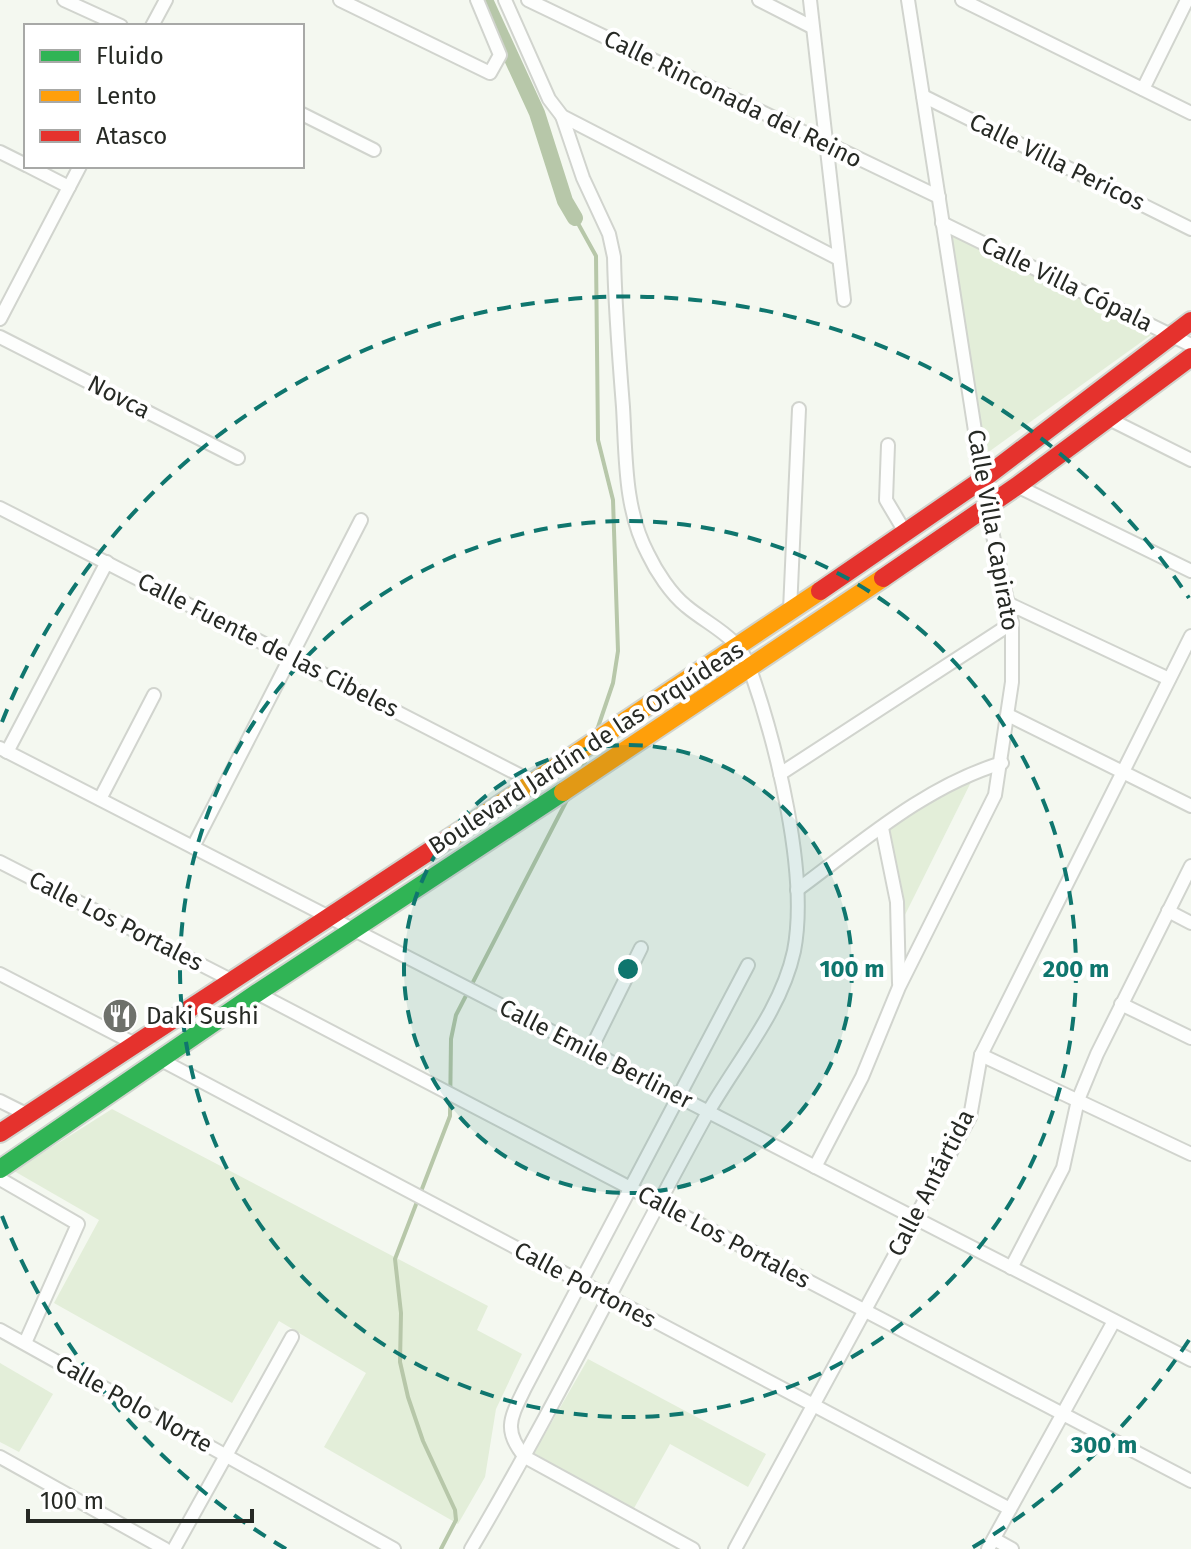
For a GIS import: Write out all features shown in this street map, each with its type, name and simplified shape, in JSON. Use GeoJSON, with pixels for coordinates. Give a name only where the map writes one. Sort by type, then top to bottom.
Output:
{"type":"FeatureCollection","features":[{"type":"Feature","properties":{"kind":"street"},"geometry":{"type":"LineString","coordinates":[[64,0],[117,24]]}},
{"type":"Feature","properties":{"kind":"street"},"geometry":{"type":"LineString","coordinates":[[153,24],[166,0]]}},
{"type":"Feature","properties":{"kind":"street"},"geometry":{"type":"LineString","coordinates":[[340,0],[483,72],[496,68],[500,55],[477,0]]}},
{"type":"Feature","properties":{"kind":"street"},"geometry":{"type":"LineString","coordinates":[[471,1549],[525,1457],[708,1112],[780,994],[794,949],[797,890],[780,774],[741,646],[684,604],[648,554],[636,526],[629,498],[614,257],[609,234],[583,178],[562,116],[549,99],[505,0]]}},
{"type":"Feature","properties":{"kind":"street","name":"Calle Rinconada del Reino"},"geometry":{"type":"LineString","coordinates":[[528,0],[939,197]]}},
{"type":"Feature","properties":{"kind":"street"},"geometry":{"type":"LineString","coordinates":[[759,0],[810,26]]}},
{"type":"Feature","properties":{"kind":"street"},"geometry":{"type":"LineString","coordinates":[[810,0],[810,26],[844,300]]}},
{"type":"Feature","properties":{"kind":"street","name":"Calle Villa Capirato"},"geometry":{"type":"LineString","coordinates":[[815,1167],[862,1077],[899,987],[995,795],[1008,715],[1012,623],[987,508],[908,0]]}},
{"type":"Feature","properties":{"kind":"street"},"geometry":{"type":"LineString","coordinates":[[962,0],[1191,113]]}},
{"type":"Feature","properties":{"kind":"street"},"geometry":{"type":"LineString","coordinates":[[1143,89],[1187,0]]}},
{"type":"Feature","properties":{"kind":"street","name":"Calle Villa Pericos"},"geometry":{"type":"LineString","coordinates":[[923,96],[1191,229]]}},
{"type":"Feature","properties":{"kind":"street"},"geometry":{"type":"LineString","coordinates":[[304,115],[374,150]]}},
{"type":"Feature","properties":{"kind":"street"},"geometry":{"type":"LineString","coordinates":[[562,116],[839,259]]}},
{"type":"Feature","properties":{"kind":"street"},"geometry":{"type":"LineString","coordinates":[[0,152],[24,164]]}},
{"type":"Feature","properties":{"kind":"street"},"geometry":{"type":"LineString","coordinates":[[31,168],[69,187]]}},
{"type":"Feature","properties":{"kind":"street"},"geometry":{"type":"LineString","coordinates":[[0,319],[79,168]]}},
{"type":"Feature","properties":{"kind":"street","name":"Calle Villa Cópala"},"geometry":{"type":"LineString","coordinates":[[942,223],[1191,345]]}},
{"type":"Feature","properties":{"kind":"street","name":"Boulevard Jardín de las Orquídeas"},"geometry":{"type":"LineString","coordinates":[[0,1133],[741,646],[983,479],[1191,321]]}},
{"type":"Feature","properties":{"kind":"street","name":"Novca"},"geometry":{"type":"LineString","coordinates":[[0,337],[238,458]]}},
{"type":"Feature","properties":{"kind":"street","name":"Boulevard Jardín de las Orquídeas"},"geometry":{"type":"LineString","coordinates":[[0,1169],[257,993],[533,816],[987,508],[1191,357]]}},
{"type":"Feature","properties":{"kind":"street"},"geometry":{"type":"LineString","coordinates":[[790,610],[799,409]]}},
{"type":"Feature","properties":{"kind":"street"},"geometry":{"type":"LineString","coordinates":[[1107,418],[1191,460]]}},
{"type":"Feature","properties":{"kind":"street"},"geometry":{"type":"LineString","coordinates":[[888,445],[886,500],[905,532]]}},
{"type":"Feature","properties":{"kind":"street"},"geometry":{"type":"LineString","coordinates":[[1017,486],[1191,571]]}},
{"type":"Feature","properties":{"kind":"street","name":"Calle Fuente de las Cibeles"},"geometry":{"type":"LineString","coordinates":[[0,508],[535,783]]}},
{"type":"Feature","properties":{"kind":"street"},"geometry":{"type":"LineString","coordinates":[[193,847],[361,520]]}},
{"type":"Feature","properties":{"kind":"street"},"geometry":{"type":"LineString","coordinates":[[4,750],[107,562]]}},
{"type":"Feature","properties":{"kind":"street"},"geometry":{"type":"LineString","coordinates":[[1007,603],[1031,611],[1169,679]]}},
{"type":"Feature","properties":{"kind":"street"},"geometry":{"type":"LineString","coordinates":[[780,774],[1012,623]]}},
{"type":"Feature","properties":{"kind":"street","name":"Calle Antártida"},"geometry":{"type":"LineString","coordinates":[[735,1549],[970,1117],[981,1055],[1191,636]]}},
{"type":"Feature","properties":{"kind":"street"},"geometry":{"type":"LineString","coordinates":[[100,799],[154,695]]}},
{"type":"Feature","properties":{"kind":"street"},"geometry":{"type":"LineString","coordinates":[[1008,715],[1191,806]]}},
{"type":"Feature","properties":{"kind":"street","name":"Calle Emile Berliner"},"geometry":{"type":"LineString","coordinates":[[4,750],[1191,1360]]}},
{"type":"Feature","properties":{"kind":"street"},"geometry":{"type":"LineString","coordinates":[[797,890],[938,790],[978,770],[1002,763]]}},
{"type":"Feature","properties":{"kind":"street"},"geometry":{"type":"LineString","coordinates":[[882,828],[897,902],[899,987]]}},
{"type":"Feature","properties":{"kind":"street","name":"Calle Los Portales"},"geometry":{"type":"LineString","coordinates":[[0,862],[233,981]]}},
{"type":"Feature","properties":{"kind":"street"},"geometry":{"type":"LineString","coordinates":[[1011,1268],[1063,1168],[1078,1100],[1121,1004],[1191,866]]}},
{"type":"Feature","properties":{"kind":"street"},"geometry":{"type":"LineString","coordinates":[[1168,911],[1191,923]]}},
{"type":"Feature","properties":{"kind":"street"},"geometry":{"type":"LineString","coordinates":[[590,1051],[641,948]]}},
{"type":"Feature","properties":{"kind":"street"},"geometry":{"type":"LineString","coordinates":[[693,1549],[525,1457],[513,1443],[510,1429],[513,1413],[748,965]]}},
{"type":"Feature","properties":{"kind":"street"},"geometry":{"type":"LineString","coordinates":[[0,974],[135,1044]]}},
{"type":"Feature","properties":{"kind":"street","name":"Calle Los Portales"},"geometry":{"type":"LineString","coordinates":[[257,993],[1191,1481]]}},
{"type":"Feature","properties":{"kind":"street"},"geometry":{"type":"LineString","coordinates":[[1121,1004],[1191,1038]]}},
{"type":"Feature","properties":{"kind":"street"},"geometry":{"type":"LineString","coordinates":[[981,1055],[1191,1154]]}},
{"type":"Feature","properties":{"kind":"street","name":"Calle Portones"},"geometry":{"type":"LineString","coordinates":[[161,1060],[1010,1509]]}},
{"type":"Feature","properties":{"kind":"street"},"geometry":{"type":"LineString","coordinates":[[0,1101],[28,1115]]}},
{"type":"Feature","properties":{"kind":"street"},"geometry":{"type":"LineString","coordinates":[[0,1179],[78,1224],[25,1343]]}},
{"type":"Feature","properties":{"kind":"street"},"geometry":{"type":"LineString","coordinates":[[1012,1549],[991,1544],[1114,1321]]}},
{"type":"Feature","properties":{"kind":"street","name":"Calle Polo Norte"},"geometry":{"type":"LineString","coordinates":[[0,1330],[394,1549]]}},
{"type":"Feature","properties":{"kind":"street"},"geometry":{"type":"LineString","coordinates":[[174,1549],[292,1337]]}},
{"type":"Feature","properties":{"kind":"street"},"geometry":{"type":"LineString","coordinates":[[0,1457],[165,1549]]}},
{"type":"Feature","properties":{"kind":"green space"},"geometry":{"type":"Polygon","coordinates":[[[946,231],[1151,335],[983,456],[946,231]]]}},
{"type":"Feature","properties":{"kind":"green space"},"geometry":{"type":"Polygon","coordinates":[[[975,774],[894,937],[894,880],[880,818],[975,774]]]}},
{"type":"Feature","properties":{"kind":"green space"},"geometry":{"type":"Polygon","coordinates":[[[112,1109],[488,1306],[477,1330],[522,1354],[496,1409],[485,1477],[458,1524],[324,1447],[366,1373],[279,1321],[232,1403],[54,1303],[99,1220],[14,1171],[112,1109]]]}},
{"type":"Feature","properties":{"kind":"green space"},"geometry":{"type":"Polygon","coordinates":[[[588,1359],[766,1454],[748,1487],[670,1444],[633,1510],[534,1453],[588,1359]]]}},
{"type":"Feature","properties":{"kind":"green space"},"geometry":{"type":"Polygon","coordinates":[[[0,1363],[53,1394],[19,1452],[0,1442],[0,1363]]]}},
{"type":"Feature","properties":{"kind":"waterway"},"geometry":{"type":"LineString","coordinates":[[485,0],[537,113],[565,201],[575,218]]}},
{"type":"Feature","properties":{"kind":"waterway"},"geometry":{"type":"LineString","coordinates":[[575,218],[596,256],[598,440],[613,500],[618,651],[613,683],[596,733]]}},
{"type":"Feature","properties":{"kind":"waterway"},"geometry":{"type":"LineString","coordinates":[[580,774],[587,757]]}},
{"type":"Feature","properties":{"kind":"waterway"},"geometry":{"type":"LineString","coordinates":[[441,1549],[456,1520],[455,1510],[423,1441],[408,1397],[400,1362],[401,1313],[395,1259],[450,1116],[451,1039],[456,1015],[569,796]]}},
{"type":"Feature","properties":{"kind":"traffic: fast"},"geometry":{"type":"LineString","coordinates":[[0,1169],[257,993],[563,792]]}},
{"type":"Feature","properties":{"kind":"traffic: slow"},"geometry":{"type":"LineString","coordinates":[[563,792],[883,578]]}},
{"type":"Feature","properties":{"kind":"traffic: slow"},"geometry":{"type":"LineString","coordinates":[[448,839],[820,591]]}},
{"type":"Feature","properties":{"kind":"traffic: jam"},"geometry":{"type":"LineString","coordinates":[[820,591],[983,479],[1191,321]]}},
{"type":"Feature","properties":{"kind":"traffic: jam"},"geometry":{"type":"LineString","coordinates":[[883,578],[1017,486],[1191,357]]}},
{"type":"Feature","properties":{"kind":"traffic: jam"},"geometry":{"type":"LineString","coordinates":[[0,1133],[448,839]]}},
{"type":"Feature","properties":{"kind":"place","name":"Daki Sushi"},"geometry":{"type":"Point","coordinates":[120,1016]}}]}
